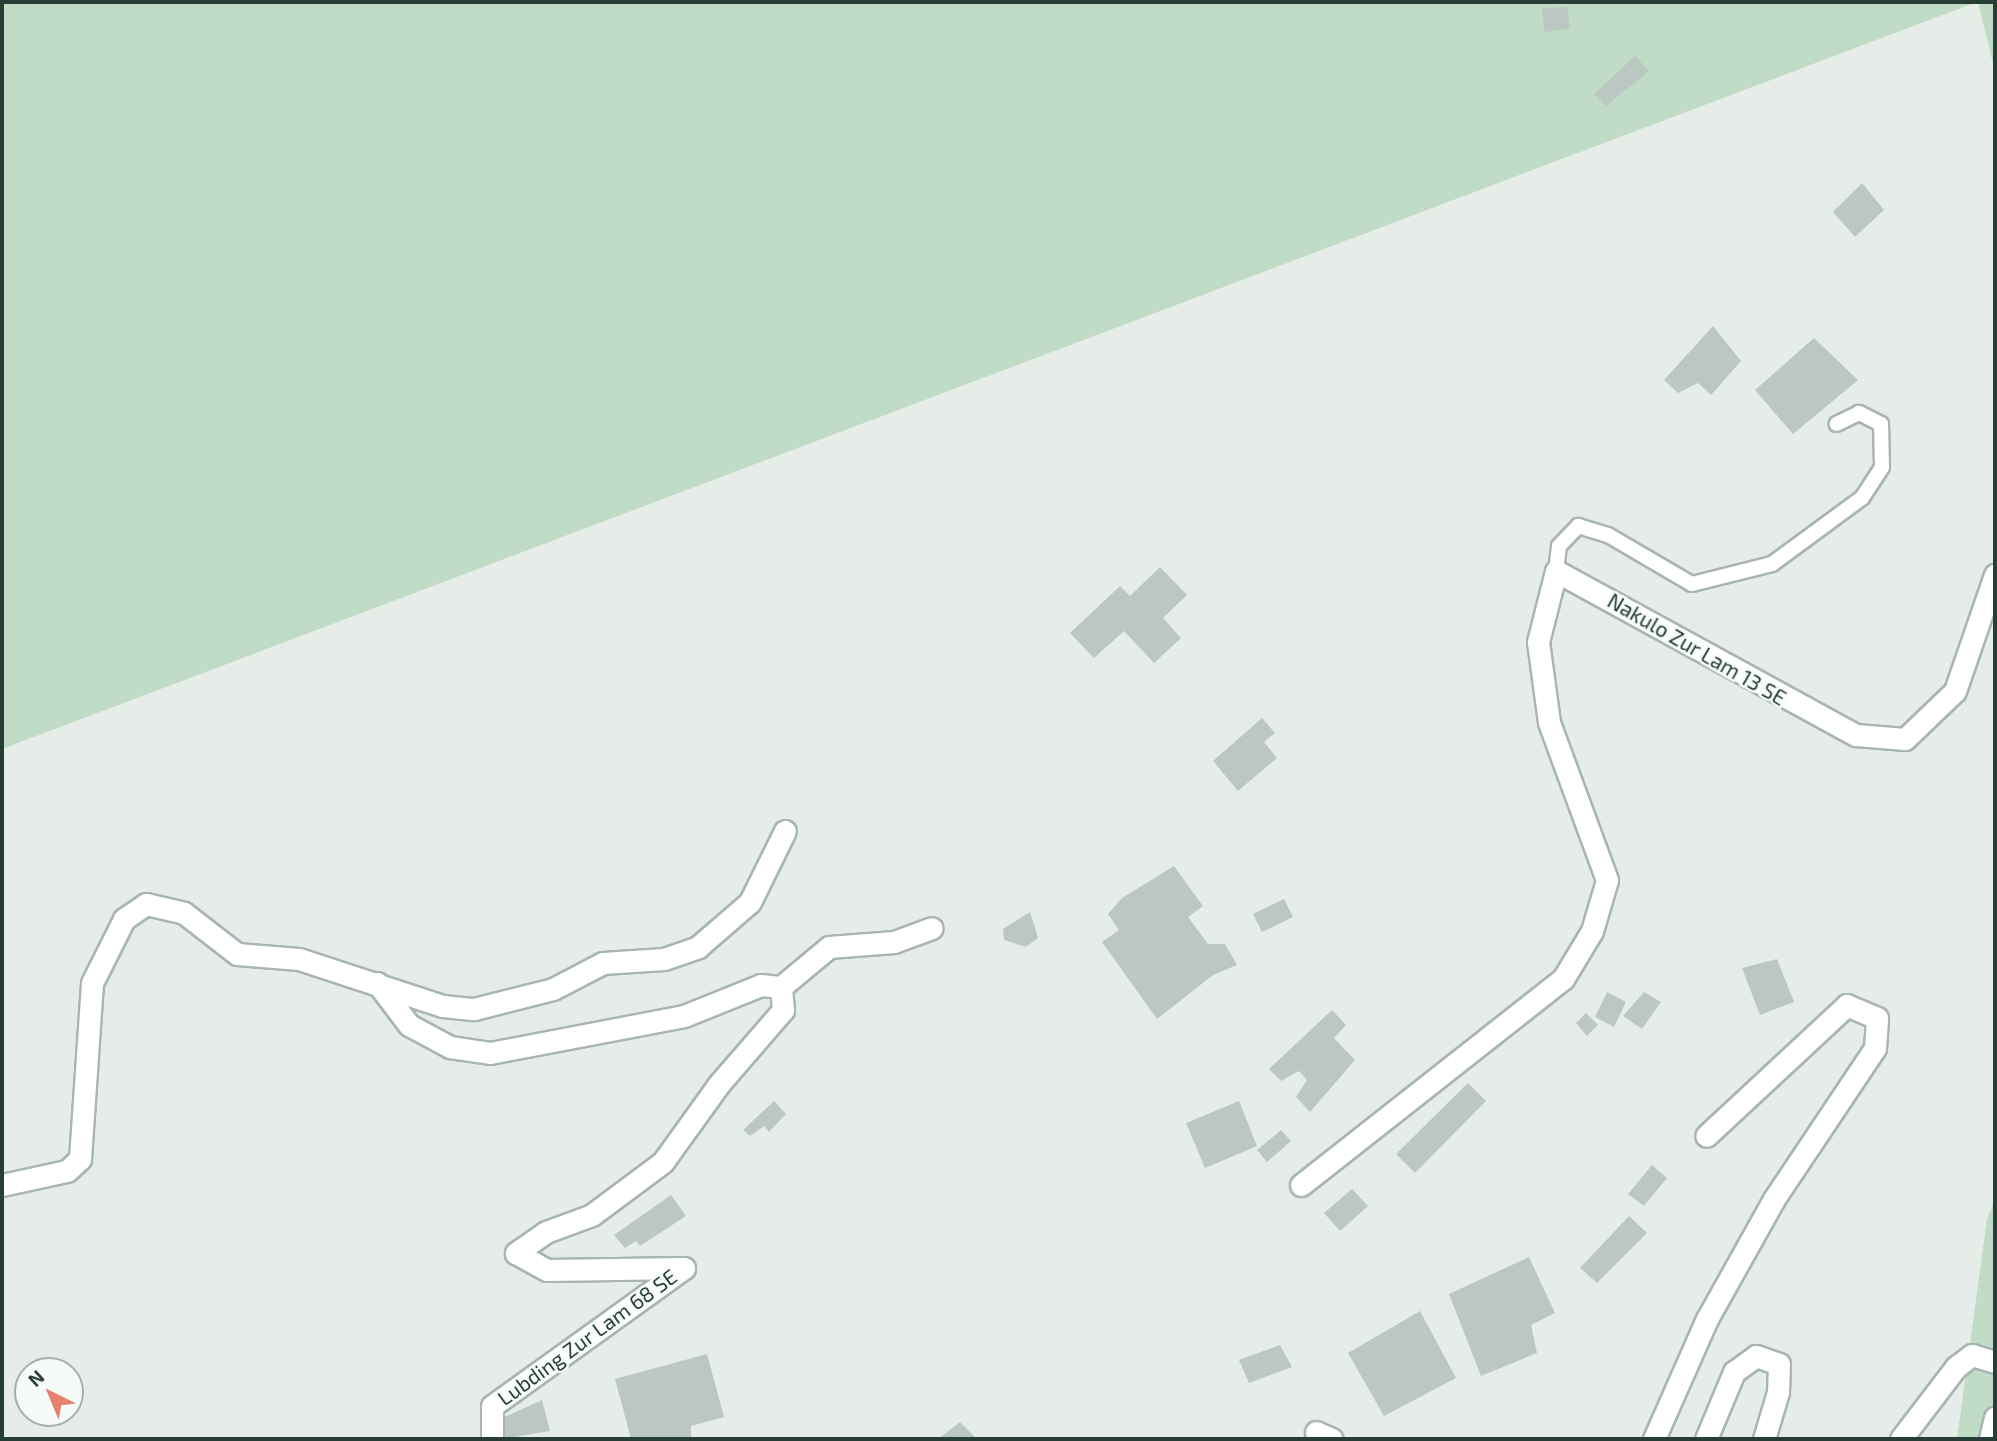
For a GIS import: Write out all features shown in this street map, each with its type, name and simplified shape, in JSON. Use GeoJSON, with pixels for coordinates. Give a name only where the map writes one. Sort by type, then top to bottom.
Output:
{"type":"FeatureCollection","features":[{"type":"Feature","properties":{"kind":"street","name":"Nakulo Zur Lam 13 SE"},"geometry":{"type":"LineString","coordinates":[[1556,571],[1856,735],[1905,739],[1955,691],[1995,575]]}},
{"type":"Feature","properties":{"kind":"street"},"geometry":{"type":"LineString","coordinates":[[1301,1185],[1563,979],[1592,931],[1607,880],[1549,722],[1538,642],[1556,571]]}},
{"type":"Feature","properties":{"kind":"street"},"geometry":{"type":"LineString","coordinates":[[2,1185],[67,1171],[80,1159],[92,983],[124,919],[146,904],[184,913],[237,954],[299,959],[474,1009],[553,989],[603,963],[664,959],[698,947],[750,902],[785,831]]}},
{"type":"Feature","properties":{"kind":"street"},"geometry":{"type":"LineString","coordinates":[[377,983],[409,1025],[450,1047],[490,1052],[684,1016],[761,985],[781,987],[830,947],[894,942],[932,928]]}},
{"type":"Feature","properties":{"kind":"street","name":"Lubding Zur Lam 68 SE"},"geometry":{"type":"LineString","coordinates":[[492,1439],[492,1406],[684,1268],[547,1270],[516,1253],[546,1232],[593,1215],[663,1161],[719,1084],[783,1010],[781,987]]}},
{"type":"Feature","properties":{"kind":"street"},"geometry":{"type":"LineString","coordinates":[[1654,1439],[1707,1319],[1774,1199],[1874,1048],[1877,1018],[1847,1005],[1706,1136]]}},
{"type":"Feature","properties":{"kind":"street"},"geometry":{"type":"LineString","coordinates":[[1900,1439],[1956,1367],[1972,1355],[1995,1362]]}},
{"type":"Feature","properties":{"kind":"street"},"geometry":{"type":"LineString","coordinates":[[1706,1439],[1734,1372],[1756,1356],[1779,1364],[1778,1392],[1764,1439]]}},
{"type":"Feature","properties":{"kind":"street"},"geometry":{"type":"LineString","coordinates":[[1990,1439],[1995,1418]]}},
{"type":"Feature","properties":{"kind":"lane"},"geometry":{"type":"LineString","coordinates":[[1556,571],[1559,546],[1578,526],[1608,535],[1692,584],[1772,564],[1862,498],[1882,467],[1881,425],[1859,413],[1836,424]]}},
{"type":"Feature","properties":{"kind":"green space"},"geometry":{"type":"Polygon","coordinates":[[[2,2],[1977,2],[2,749],[2,2]]]}},
{"type":"Feature","properties":{"kind":"green space"},"geometry":{"type":"Polygon","coordinates":[[[1978,2],[1995,2],[1995,72],[1978,2]]]}},
{"type":"Feature","properties":{"kind":"green space"},"geometry":{"type":"Polygon","coordinates":[[[1995,1200],[1995,1439],[1957,1439],[1987,1219],[1995,1200]]]}},
{"type":"Feature","properties":{"kind":"building"},"geometry":{"type":"Polygon","coordinates":[[[1567,7],[1570,29],[1544,32],[1542,8],[1567,7]]]}},
{"type":"Feature","properties":{"kind":"building"},"geometry":{"type":"Polygon","coordinates":[[[1635,56],[1649,71],[1606,106],[1594,94],[1635,56]]]}},
{"type":"Feature","properties":{"kind":"building"},"geometry":{"type":"Polygon","coordinates":[[[1862,183],[1884,210],[1855,237],[1833,212],[1862,183]]]}},
{"type":"Feature","properties":{"kind":"building"},"geometry":{"type":"Polygon","coordinates":[[[1713,326],[1741,361],[1711,395],[1698,383],[1678,393],[1664,380],[1713,326]]]}},
{"type":"Feature","properties":{"kind":"building"},"geometry":{"type":"Polygon","coordinates":[[[1814,338],[1858,380],[1793,434],[1755,390],[1814,338]]]}},
{"type":"Feature","properties":{"kind":"building"},"geometry":{"type":"Polygon","coordinates":[[[1160,567],[1187,595],[1163,618],[1181,638],[1154,663],[1124,631],[1094,658],[1070,633],[1120,586],[1130,596],[1160,567]]]}},
{"type":"Feature","properties":{"kind":"building"},"geometry":{"type":"Polygon","coordinates":[[[1262,718],[1275,733],[1264,742],[1277,758],[1238,791],[1213,761],[1262,718]]]}},
{"type":"Feature","properties":{"kind":"building"},"geometry":{"type":"Polygon","coordinates":[[[1174,866],[1203,906],[1188,917],[1208,944],[1225,944],[1237,965],[1213,975],[1157,1019],[1102,942],[1119,930],[1108,914],[1122,898],[1174,866]]]}},
{"type":"Feature","properties":{"kind":"building"},"geometry":{"type":"Polygon","coordinates":[[[1284,899],[1293,917],[1262,932],[1253,914],[1284,899]]]}},
{"type":"Feature","properties":{"kind":"building"},"geometry":{"type":"Polygon","coordinates":[[[1030,912],[1038,938],[1026,947],[1004,940],[1003,929],[1030,912]]]}},
{"type":"Feature","properties":{"kind":"building"},"geometry":{"type":"Polygon","coordinates":[[[1777,959],[1794,1002],[1760,1015],[1742,968],[1777,959]]]}},
{"type":"Feature","properties":{"kind":"building"},"geometry":{"type":"Polygon","coordinates":[[[1607,992],[1626,1002],[1614,1027],[1595,1017],[1607,992]]]}},
{"type":"Feature","properties":{"kind":"building"},"geometry":{"type":"Polygon","coordinates":[[[1644,992],[1661,1002],[1642,1029],[1623,1016],[1644,992]]]}},
{"type":"Feature","properties":{"kind":"building"},"geometry":{"type":"Polygon","coordinates":[[[1332,1010],[1346,1025],[1334,1038],[1355,1060],[1310,1112],[1296,1097],[1307,1080],[1299,1071],[1281,1081],[1269,1069],[1332,1010]]]}},
{"type":"Feature","properties":{"kind":"building"},"geometry":{"type":"Polygon","coordinates":[[[1586,1013],[1598,1025],[1587,1036],[1576,1023],[1586,1013]]]}},
{"type":"Feature","properties":{"kind":"building"},"geometry":{"type":"Polygon","coordinates":[[[1468,1083],[1486,1101],[1415,1173],[1396,1154],[1468,1083]]]}},
{"type":"Feature","properties":{"kind":"building"},"geometry":{"type":"Polygon","coordinates":[[[774,1101],[786,1114],[769,1132],[764,1126],[750,1136],[743,1130],[774,1101]]]}},
{"type":"Feature","properties":{"kind":"building"},"geometry":{"type":"Polygon","coordinates":[[[1239,1101],[1257,1146],[1205,1168],[1186,1123],[1239,1101]]]}},
{"type":"Feature","properties":{"kind":"building"},"geometry":{"type":"Polygon","coordinates":[[[1281,1130],[1291,1141],[1267,1162],[1257,1150],[1281,1130]]]}},
{"type":"Feature","properties":{"kind":"building"},"geometry":{"type":"Polygon","coordinates":[[[1652,1165],[1667,1178],[1644,1206],[1628,1194],[1652,1165]]]}},
{"type":"Feature","properties":{"kind":"building"},"geometry":{"type":"Polygon","coordinates":[[[1352,1189],[1368,1206],[1340,1231],[1324,1213],[1352,1189]]]}},
{"type":"Feature","properties":{"kind":"building"},"geometry":{"type":"Polygon","coordinates":[[[671,1195],[686,1216],[640,1246],[636,1241],[625,1248],[614,1235],[671,1195]]]}},
{"type":"Feature","properties":{"kind":"building"},"geometry":{"type":"Polygon","coordinates":[[[1629,1216],[1647,1233],[1597,1283],[1580,1268],[1629,1216]]]}},
{"type":"Feature","properties":{"kind":"building"},"geometry":{"type":"Polygon","coordinates":[[[1529,1257],[1555,1313],[1531,1325],[1537,1353],[1481,1376],[1449,1294],[1529,1257]]]}},
{"type":"Feature","properties":{"kind":"building"},"geometry":{"type":"Polygon","coordinates":[[[1420,1311],[1456,1378],[1384,1416],[1348,1353],[1420,1311]]]}},
{"type":"Feature","properties":{"kind":"building"},"geometry":{"type":"Polygon","coordinates":[[[1280,1345],[1292,1367],[1249,1383],[1239,1360],[1280,1345]]]}},
{"type":"Feature","properties":{"kind":"building"},"geometry":{"type":"Polygon","coordinates":[[[707,1354],[724,1417],[691,1426],[691,1439],[631,1439],[615,1379],[707,1354]]]}},
{"type":"Feature","properties":{"kind":"building"},"geometry":{"type":"Polygon","coordinates":[[[542,1400],[550,1431],[502,1439],[498,1420],[542,1400]]]}},
{"type":"Feature","properties":{"kind":"building"},"geometry":{"type":"Polygon","coordinates":[[[960,1422],[977,1439],[938,1439],[960,1422]]]}}]}
